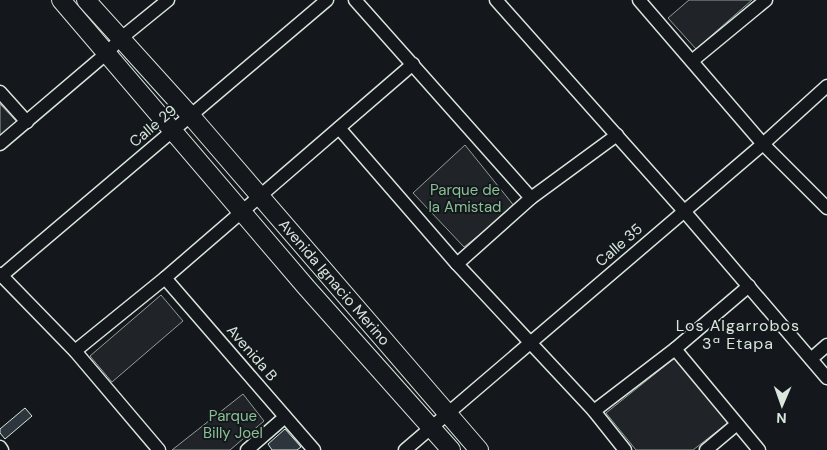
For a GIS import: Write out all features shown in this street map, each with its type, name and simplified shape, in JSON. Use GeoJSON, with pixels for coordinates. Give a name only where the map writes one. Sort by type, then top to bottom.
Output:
{"type":"FeatureCollection","features":[{"type":"Feature","properties":{"kind":"street","name":"Avenida Ignacio Merino"},"geometry":{"type":"LineString","coordinates":[[61,0],[242,212],[450,450]]}},
{"type":"Feature","properties":{"kind":"street","name":"Avenida Ignacio Merino"},"geometry":{"type":"LineString","coordinates":[[86,0],[190,115],[480,450]]}},
{"type":"Feature","properties":{"kind":"street"},"geometry":{"type":"LineString","coordinates":[[0,144],[106,53],[120,38],[168,0]]}},
{"type":"Feature","properties":{"kind":"street","name":"Calle 29"},"geometry":{"type":"LineString","coordinates":[[0,276],[326,0]]}},
{"type":"Feature","properties":{"kind":"street"},"geometry":{"type":"LineString","coordinates":[[355,0],[531,198]]}},
{"type":"Feature","properties":{"kind":"street"},"geometry":{"type":"LineString","coordinates":[[496,0],[684,211],[827,378]]}},
{"type":"Feature","properties":{"kind":"street"},"geometry":{"type":"LineString","coordinates":[[639,0],[763,144],[827,208]]}},
{"type":"Feature","properties":{"kind":"street"},"geometry":{"type":"LineString","coordinates":[[692,61],[766,0]]}},
{"type":"Feature","properties":{"kind":"street"},"geometry":{"type":"LineString","coordinates":[[75,351],[165,278],[413,64]]}},
{"type":"Feature","properties":{"kind":"street","name":"Calle 35"},"geometry":{"type":"LineString","coordinates":[[405,450],[763,144],[827,86]]}},
{"type":"Feature","properties":{"kind":"street"},"geometry":{"type":"LineString","coordinates":[[0,92],[27,122]]}},
{"type":"Feature","properties":{"kind":"street"},"geometry":{"type":"LineString","coordinates":[[339,128],[457,264],[594,411],[625,450]]}},
{"type":"Feature","properties":{"kind":"street"},"geometry":{"type":"LineString","coordinates":[[457,264],[531,198],[617,135]]}},
{"type":"Feature","properties":{"kind":"street"},"geometry":{"type":"LineString","coordinates":[[0,276],[75,351],[159,450]]}},
{"type":"Feature","properties":{"kind":"street","name":"Avenida B"},"geometry":{"type":"LineString","coordinates":[[165,278],[314,450]]}},
{"type":"Feature","properties":{"kind":"street"},"geometry":{"type":"LineString","coordinates":[[594,411],[675,349],[748,286]]}},
{"type":"Feature","properties":{"kind":"street"},"geometry":{"type":"LineString","coordinates":[[811,359],[827,345]]}},
{"type":"Feature","properties":{"kind":"street"},"geometry":{"type":"LineString","coordinates":[[675,349],[759,450]]}},
{"type":"Feature","properties":{"kind":"street"},"geometry":{"type":"LineString","coordinates":[[247,450],[285,417]]}},
{"type":"Feature","properties":{"kind":"street"},"geometry":{"type":"LineString","coordinates":[[706,450],[737,424]]}},
{"type":"Feature","properties":{"kind":"green space"},"geometry":{"type":"Polygon","coordinates":[[[689,0],[752,0],[696,49],[668,18],[689,0]]]}},
{"type":"Feature","properties":{"kind":"green space"},"geometry":{"type":"Polygon","coordinates":[[[0,104],[17,122],[0,136],[0,104]]]}},
{"type":"Feature","properties":{"kind":"green space","name":"Parque de la Amistad"},"geometry":{"type":"Polygon","coordinates":[[[465,145],[515,207],[464,247],[413,193],[465,145]]]}},
{"type":"Feature","properties":{"kind":"green space"},"geometry":{"type":"Polygon","coordinates":[[[161,295],[183,321],[112,382],[90,356],[161,295]]]}},
{"type":"Feature","properties":{"kind":"green space"},"geometry":{"type":"Polygon","coordinates":[[[676,357],[729,422],[693,450],[636,450],[606,413],[676,357]]]}},
{"type":"Feature","properties":{"kind":"green space","name":"Parque Billy Joel"},"geometry":{"type":"Polygon","coordinates":[[[243,394],[264,421],[230,450],[172,450],[243,394]]]}},
{"type":"Feature","properties":{"kind":"building"},"geometry":{"type":"Polygon","coordinates":[[[25,408],[32,416],[5,439],[0,433],[0,429],[25,408]]]}},
{"type":"Feature","properties":{"kind":"building"},"geometry":{"type":"Polygon","coordinates":[[[285,429],[301,447],[297,450],[272,450],[268,444],[285,429]]]}},
{"type":"Feature","properties":{"kind":"district","name":"Los Algarrobos 3ª Etapa"},"geometry":{"type":"Point","coordinates":[738,334]}}]}
